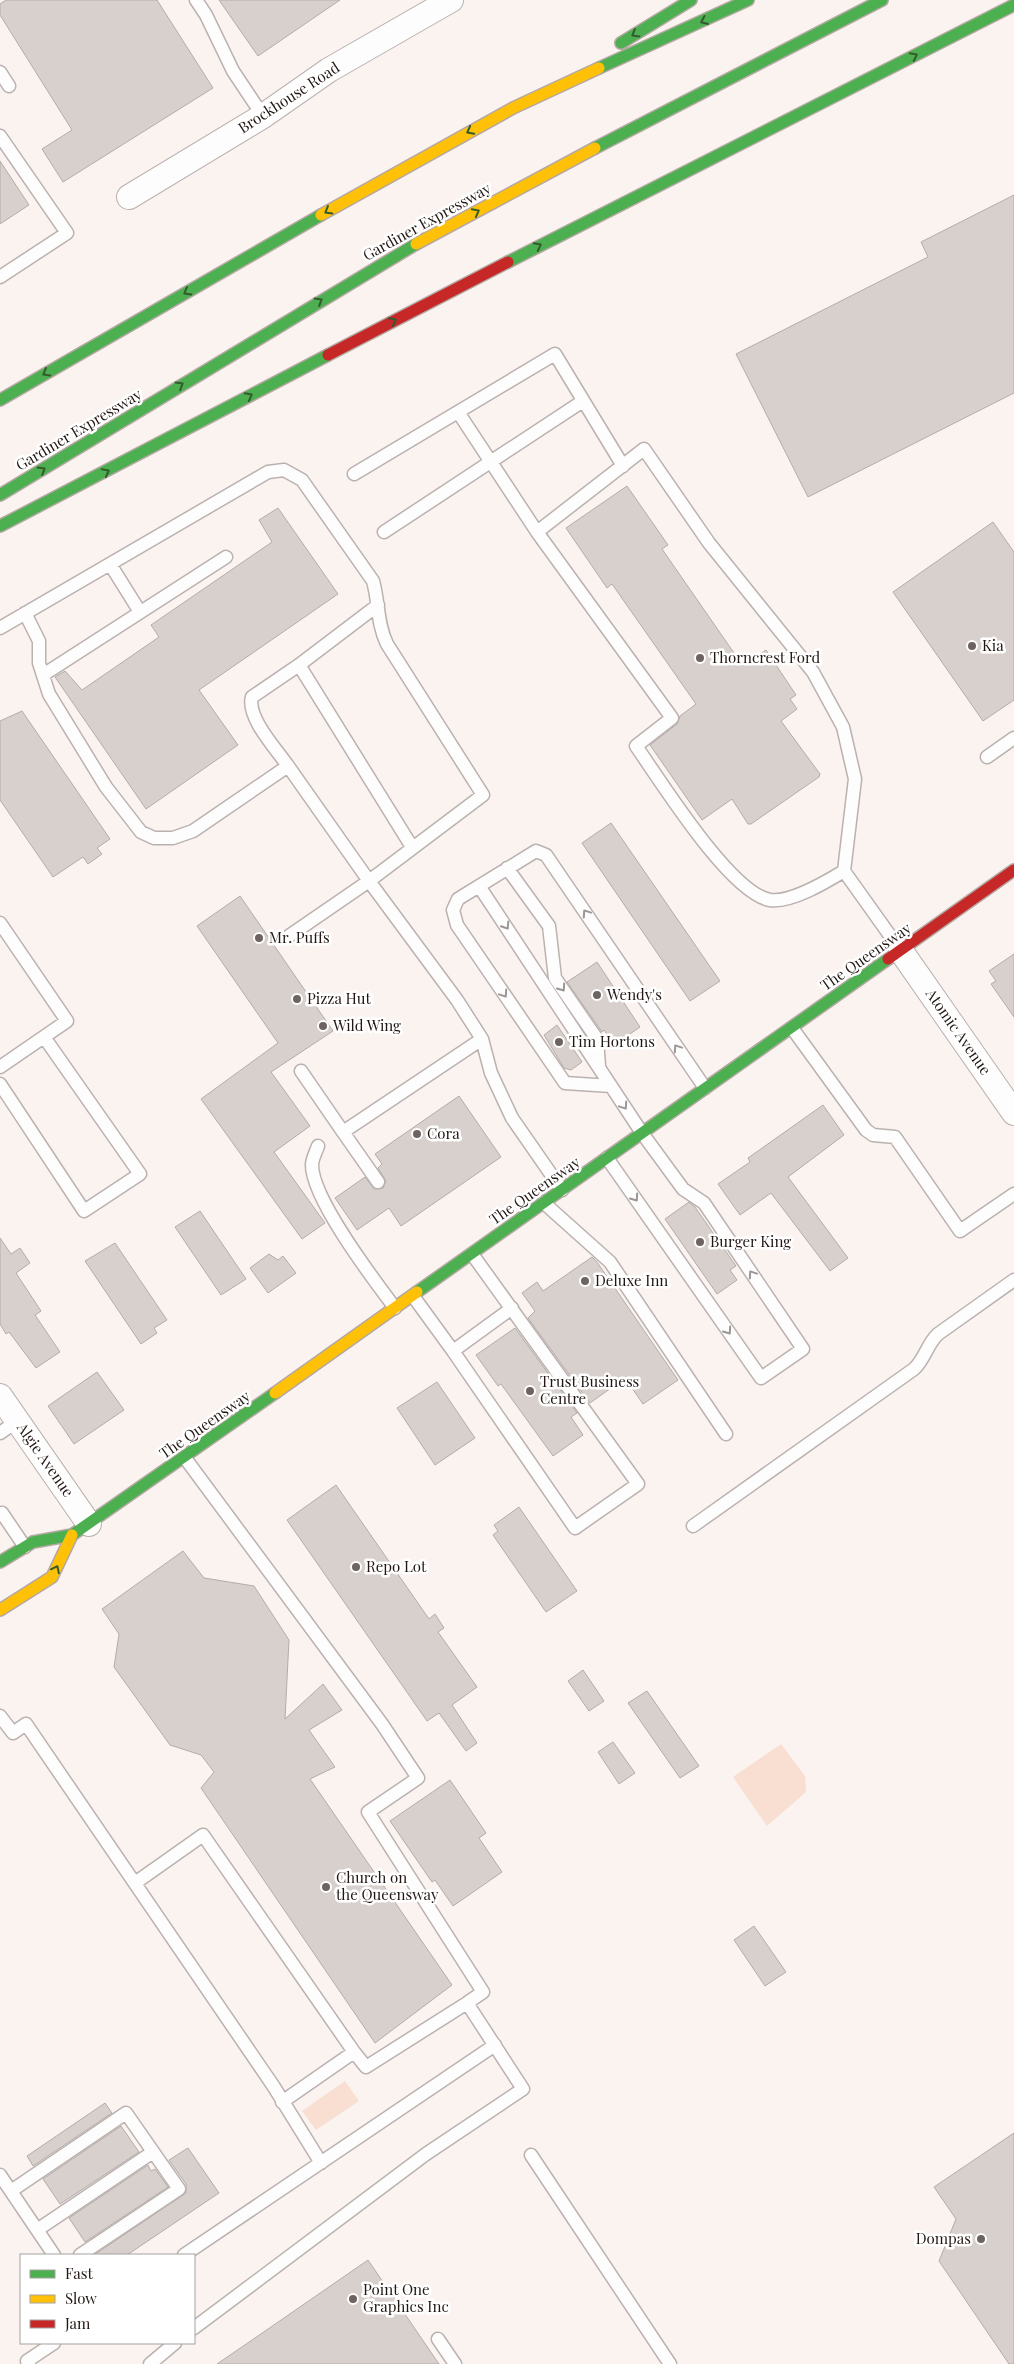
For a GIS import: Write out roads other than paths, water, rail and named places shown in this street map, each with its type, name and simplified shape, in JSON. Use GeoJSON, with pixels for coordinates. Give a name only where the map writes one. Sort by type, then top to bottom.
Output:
{"type":"FeatureCollection","features":[{"type":"Feature","properties":{"kind":"main road"},"geometry":{"type":"LineString","coordinates":[[0,400],[402,168],[513,108],[691,0]]}},
{"type":"Feature","properties":{"kind":"main road"},"geometry":{"type":"LineString","coordinates":[[513,108],[748,0]]}},
{"type":"Feature","properties":{"kind":"main road","name":"Gardiner Expressway"},"geometry":{"type":"LineString","coordinates":[[0,495],[416,244],[614,137],[882,0]]}},
{"type":"Feature","properties":{"kind":"main road"},"geometry":{"type":"LineString","coordinates":[[0,526],[639,194],[1014,5]]}},
{"type":"Feature","properties":{"kind":"main road","name":"The Queensway"},"geometry":{"type":"LineString","coordinates":[[0,1562],[34,1542],[81,1530],[1014,870]]}},
{"type":"Feature","properties":{"kind":"main road","name":"The Queensway"},"geometry":{"type":"LineString","coordinates":[[0,1610],[52,1577],[81,1530]]}},
{"type":"Feature","properties":{"kind":"street","name":"Brockhouse Road"},"geometry":{"type":"LineString","coordinates":[[128,197],[263,116],[329,70],[451,0]]}},
{"type":"Feature","properties":{"kind":"street","name":"Atomic Avenue"},"geometry":{"type":"LineString","coordinates":[[901,951],[1014,1113]]}},
{"type":"Feature","properties":{"kind":"street","name":"Algie Avenue"},"geometry":{"type":"LineString","coordinates":[[0,1396],[9,1426],[81,1530]]}},
{"type":"Feature","properties":{"kind":"lane"},"geometry":{"type":"LineString","coordinates":[[196,0],[206,15],[233,71],[263,116]]}},
{"type":"Feature","properties":{"kind":"lane"},"geometry":{"type":"LineString","coordinates":[[0,72],[9,86]]}},
{"type":"Feature","properties":{"kind":"lane"},"geometry":{"type":"LineString","coordinates":[[0,136],[67,233],[0,278]]}},
{"type":"Feature","properties":{"kind":"lane"},"geometry":{"type":"LineString","coordinates":[[354,474],[555,354],[622,466]]}},
{"type":"Feature","properties":{"kind":"lane"},"geometry":{"type":"LineString","coordinates":[[384,532],[584,401]]}},
{"type":"Feature","properties":{"kind":"lane"},"geometry":{"type":"LineString","coordinates":[[458,412],[537,532],[672,718],[636,746],[718,861],[751,892],[770,900],[803,893],[844,871]]}},
{"type":"Feature","properties":{"kind":"lane"},"geometry":{"type":"LineString","coordinates":[[537,532],[644,449],[709,543],[814,672],[843,727],[855,779],[844,871],[901,951]]}},
{"type":"Feature","properties":{"kind":"lane"},"geometry":{"type":"LineString","coordinates":[[0,628],[268,472],[284,470],[302,480],[372,581],[378,605],[380,632],[483,795],[369,881],[290,936]]}},
{"type":"Feature","properties":{"kind":"lane"},"geometry":{"type":"LineString","coordinates":[[43,675],[226,557]]}},
{"type":"Feature","properties":{"kind":"lane"},"geometry":{"type":"LineString","coordinates":[[110,564],[140,612]]}},
{"type":"Feature","properties":{"kind":"lane"},"geometry":{"type":"LineString","coordinates":[[378,605],[299,665],[256,693],[250,702],[255,719],[369,881],[457,1000],[482,1039],[491,1072],[512,1118],[562,1190]]}},
{"type":"Feature","properties":{"kind":"lane"},"geometry":{"type":"LineString","coordinates":[[25,613],[39,642],[39,663],[49,694],[106,787],[140,832],[154,838],[174,838],[193,832],[288,766]]}},
{"type":"Feature","properties":{"kind":"lane"},"geometry":{"type":"LineString","coordinates":[[299,665],[412,847]]}},
{"type":"Feature","properties":{"kind":"lane"},"geometry":{"type":"LineString","coordinates":[[987,757],[1014,738]]}},
{"type":"Feature","properties":{"kind":"lane"},"geometry":{"type":"LineString","coordinates":[[611,1086],[565,1083],[457,925],[454,905],[458,899],[536,851],[546,855],[705,1088]]}},
{"type":"Feature","properties":{"kind":"lane"},"geometry":{"type":"LineString","coordinates":[[508,868],[549,926],[555,978],[597,1039],[600,1069]]}},
{"type":"Feature","properties":{"kind":"lane"},"geometry":{"type":"LineString","coordinates":[[479,886],[642,1133],[683,1189],[702,1200],[803,1349],[760,1378],[607,1158]]}},
{"type":"Feature","properties":{"kind":"lane"},"geometry":{"type":"LineString","coordinates":[[0,923],[67,1021],[0,1067]]}},
{"type":"Feature","properties":{"kind":"lane"},"geometry":{"type":"LineString","coordinates":[[792,1028],[866,1130],[873,1135],[895,1138],[960,1231],[1014,1194]]}},
{"type":"Feature","properties":{"kind":"lane"},"geometry":{"type":"LineString","coordinates":[[0,1084],[84,1211],[140,1174],[44,1037]]}},
{"type":"Feature","properties":{"kind":"lane"},"geometry":{"type":"LineString","coordinates":[[343,1132],[482,1039]]}},
{"type":"Feature","properties":{"kind":"lane"},"geometry":{"type":"LineString","coordinates":[[301,1071],[378,1182]]}},
{"type":"Feature","properties":{"kind":"lane"},"geometry":{"type":"LineString","coordinates":[[318,1146],[312,1164],[315,1182],[359,1261],[395,1308]]}},
{"type":"Feature","properties":{"kind":"lane"},"geometry":{"type":"LineString","coordinates":[[544,1203],[610,1262],[726,1434]]}},
{"type":"Feature","properties":{"kind":"lane"},"geometry":{"type":"LineString","coordinates":[[413,1296],[576,1528],[638,1484],[472,1254]]}},
{"type":"Feature","properties":{"kind":"lane"},"geometry":{"type":"LineString","coordinates":[[693,1526],[921,1364],[934,1338],[938,1334],[1014,1280]]}},
{"type":"Feature","properties":{"kind":"lane"},"geometry":{"type":"LineString","coordinates":[[453,1352],[512,1308]]}},
{"type":"Feature","properties":{"kind":"lane"},"geometry":{"type":"LineString","coordinates":[[135,1883],[204,1835],[366,2068],[483,1992],[368,1812],[418,1778],[382,1724],[185,1458]]}},
{"type":"Feature","properties":{"kind":"lane"},"geometry":{"type":"LineString","coordinates":[[0,1514],[2,1513],[25,1547]]}},
{"type":"Feature","properties":{"kind":"lane"},"geometry":{"type":"LineString","coordinates":[[0,1716],[13,1734],[26,1724],[135,1883],[321,2163]]}},
{"type":"Feature","properties":{"kind":"lane"},"geometry":{"type":"LineString","coordinates":[[195,2327],[426,2154],[523,2088],[467,2003]]}},
{"type":"Feature","properties":{"kind":"lane"},"geometry":{"type":"LineString","coordinates":[[185,2254],[495,2045]]}},
{"type":"Feature","properties":{"kind":"lane"},"geometry":{"type":"LineString","coordinates":[[282,2102],[354,2052]]}},
{"type":"Feature","properties":{"kind":"lane"},"geometry":{"type":"LineString","coordinates":[[11,2191],[126,2113],[179,2189],[82,2254]]}},
{"type":"Feature","properties":{"kind":"lane"},"geometry":{"type":"LineString","coordinates":[[37,2230],[153,2152]]}},
{"type":"Feature","properties":{"kind":"lane"},"geometry":{"type":"LineString","coordinates":[[531,2155],[670,2364]]}},
{"type":"Feature","properties":{"kind":"lane"},"geometry":{"type":"LineString","coordinates":[[0,2175],[53,2254]]}},
{"type":"Feature","properties":{"kind":"lane"},"geometry":{"type":"LineString","coordinates":[[438,2339],[455,2364]]}},
{"type":"Feature","properties":{"kind":"lane"},"geometry":{"type":"LineString","coordinates":[[29,2364],[27,2361],[52,2344]]}},
{"type":"Feature","properties":{"kind":"lane"},"geometry":{"type":"LineString","coordinates":[[150,2364],[174,2344]]}},
{"type":"Feature","properties":{"kind":"place","name":"Kia"},"geometry":{"type":"Point","coordinates":[972,646]}},
{"type":"Feature","properties":{"kind":"place","name":"Thorncrest Ford"},"geometry":{"type":"Point","coordinates":[700,658]}},
{"type":"Feature","properties":{"kind":"place","name":"Mr. Puffs"},"geometry":{"type":"Point","coordinates":[259,938]}},
{"type":"Feature","properties":{"kind":"place","name":"Wendy's"},"geometry":{"type":"Point","coordinates":[597,995]}},
{"type":"Feature","properties":{"kind":"place","name":"Pizza Hut"},"geometry":{"type":"Point","coordinates":[297,999]}},
{"type":"Feature","properties":{"kind":"place","name":"Wild Wing"},"geometry":{"type":"Point","coordinates":[323,1026]}},
{"type":"Feature","properties":{"kind":"place","name":"Tim Hortons"},"geometry":{"type":"Point","coordinates":[559,1042]}},
{"type":"Feature","properties":{"kind":"place","name":"Cora"},"geometry":{"type":"Point","coordinates":[417,1134]}},
{"type":"Feature","properties":{"kind":"place","name":"Burger King"},"geometry":{"type":"Point","coordinates":[700,1242]}},
{"type":"Feature","properties":{"kind":"place","name":"Deluxe Inn"},"geometry":{"type":"Point","coordinates":[585,1281]}},
{"type":"Feature","properties":{"kind":"place","name":"Trust Business Centre"},"geometry":{"type":"Point","coordinates":[530,1391]}},
{"type":"Feature","properties":{"kind":"place","name":"Repo Lot"},"geometry":{"type":"Point","coordinates":[356,1567]}},
{"type":"Feature","properties":{"kind":"place","name":"Church on the Queensway"},"geometry":{"type":"Point","coordinates":[326,1887]}},
{"type":"Feature","properties":{"kind":"place","name":"Dompas"},"geometry":{"type":"Point","coordinates":[981,2239]}},
{"type":"Feature","properties":{"kind":"place","name":"Point One Graphics Inc"},"geometry":{"type":"Point","coordinates":[353,2299]}}]}
